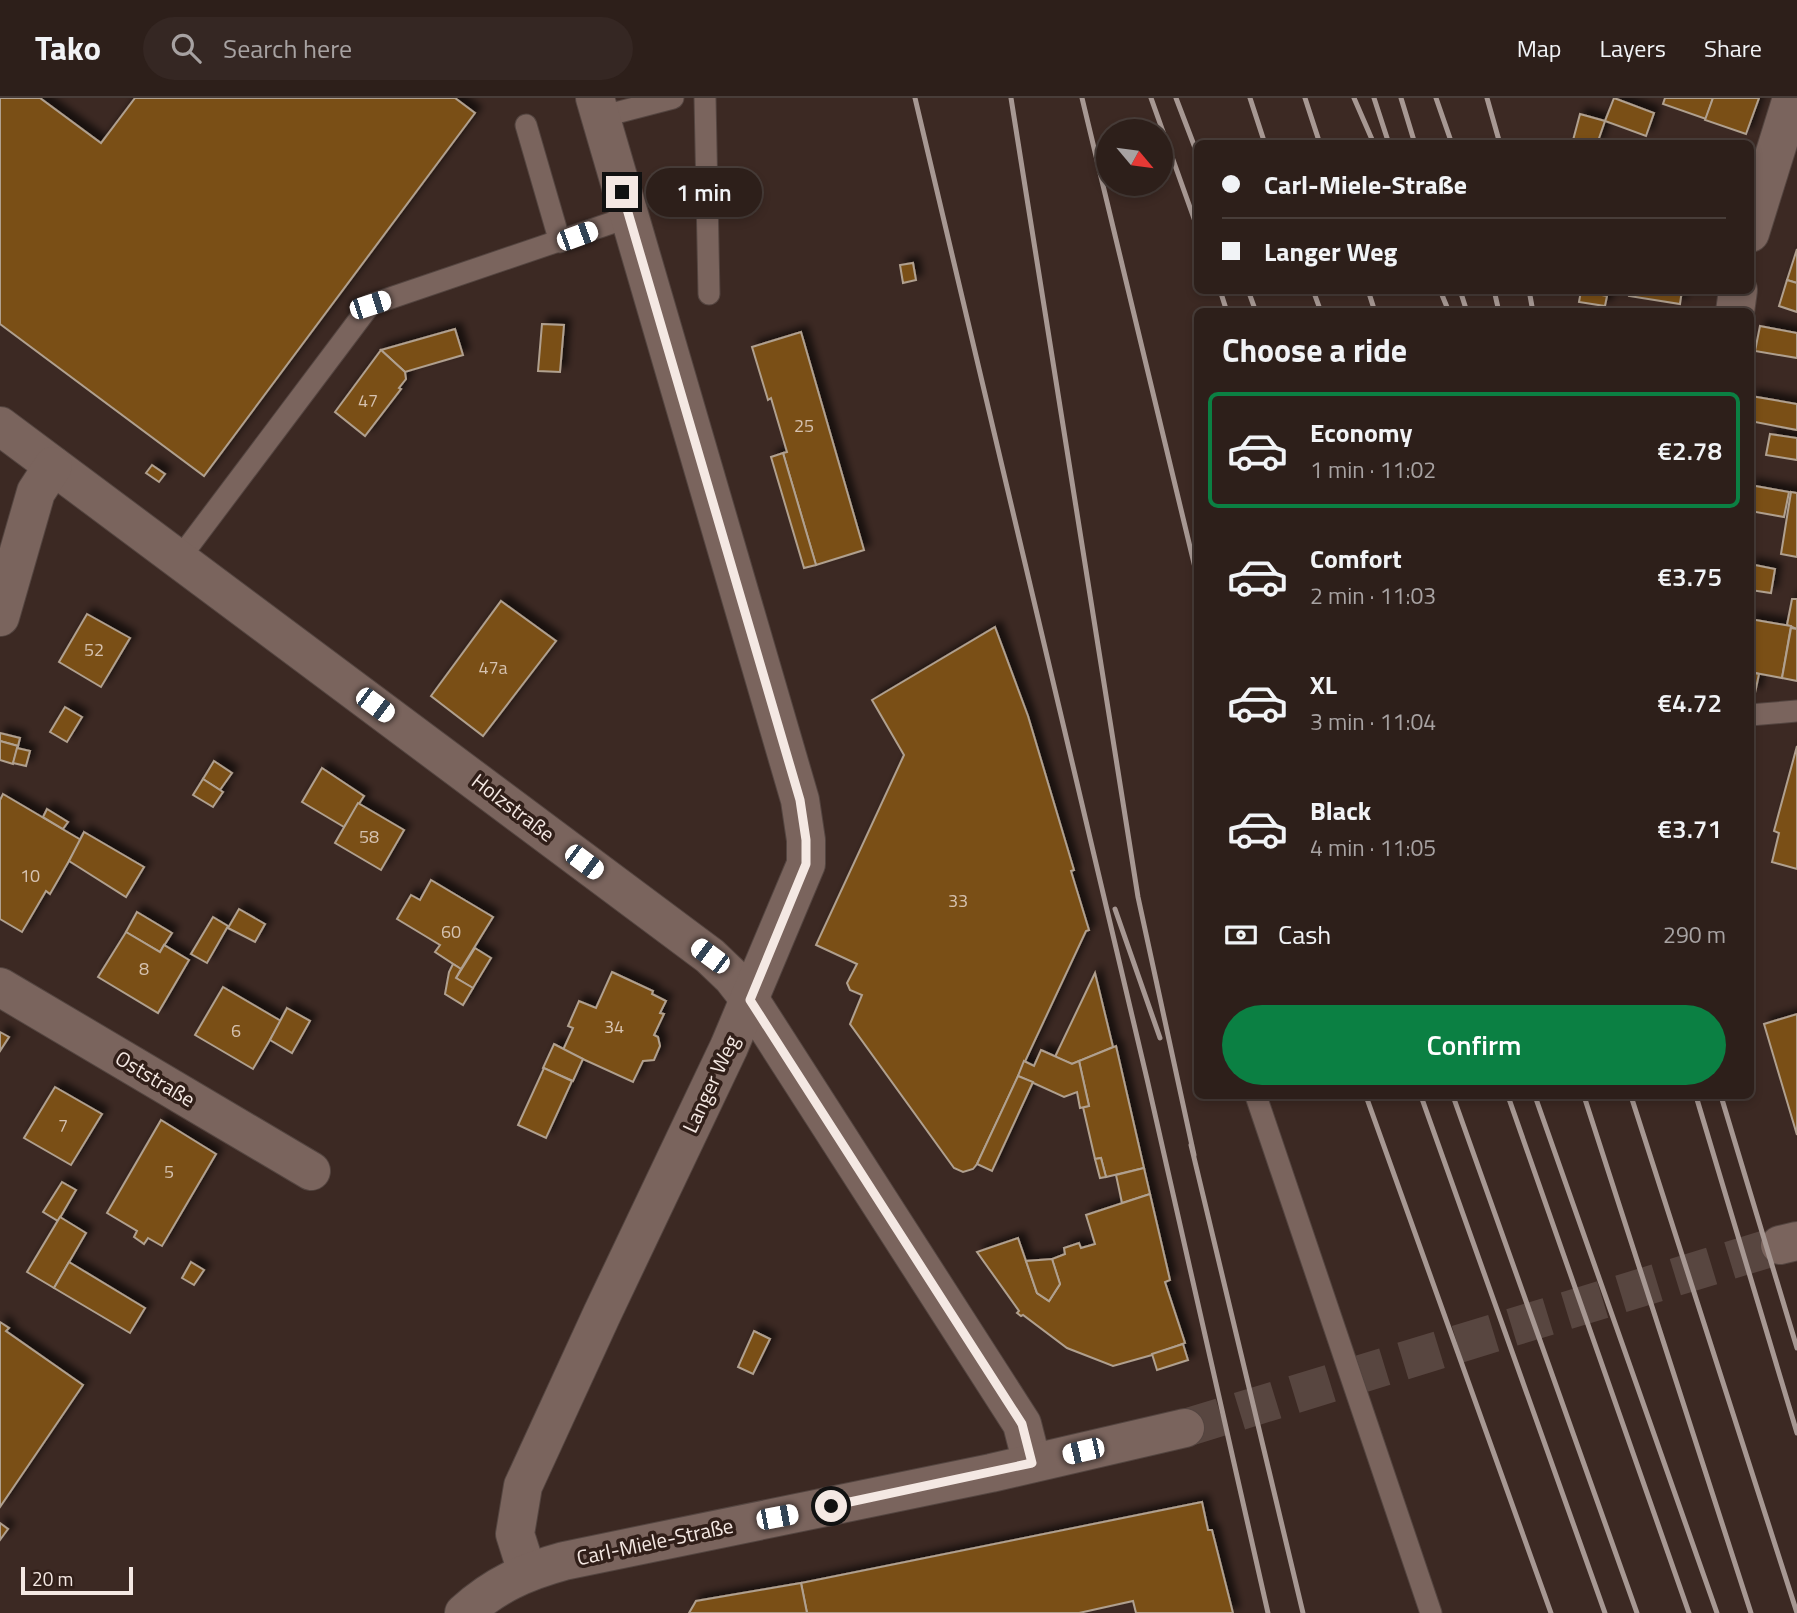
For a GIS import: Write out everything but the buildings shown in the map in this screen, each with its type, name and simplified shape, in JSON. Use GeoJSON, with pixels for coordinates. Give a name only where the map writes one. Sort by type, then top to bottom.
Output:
{"type":"FeatureCollection","features":[{"type":"Feature","properties":{"kind":"street"},"geometry":{"type":"LineString","coordinates":[[1754,220],[1792,98]]}},
{"type":"Feature","properties":{"kind":"street","name":"Langer Weg"},"geometry":{"type":"LineString","coordinates":[[527,1572],[515,1534],[523,1486],[601,1314],[729,1047],[806,864],[806,840],[800,800],[598,107]]}},
{"type":"Feature","properties":{"kind":"street","name":"Holzstraße"},"geometry":{"type":"LineString","coordinates":[[0,426],[710,956],[732,977],[750,1000],[1022,1424],[1032,1463]]}},
{"type":"Feature","properties":{"kind":"street"},"geometry":{"type":"LineString","coordinates":[[0,617],[36,492],[53,466]]}},
{"type":"Feature","properties":{"kind":"street","name":"Oststraße"},"geometry":{"type":"LineString","coordinates":[[0,987],[311,1171]]}},
{"type":"Feature","properties":{"kind":"street","name":"Carl-Miele-Straße"},"geometry":{"type":"LineString","coordinates":[[464,1613],[484,1595],[527,1572],[564,1561],[1032,1463],[1185,1428]]}},
{"type":"Feature","properties":{"kind":"lane"},"geometry":{"type":"LineString","coordinates":[[598,107],[673,98]]}},
{"type":"Feature","properties":{"kind":"lane"},"geometry":{"type":"LineString","coordinates":[[705,98],[709,295]]}},
{"type":"Feature","properties":{"kind":"lane"},"geometry":{"type":"LineString","coordinates":[[526,125],[561,242]]}},
{"type":"Feature","properties":{"kind":"lane"},"geometry":{"type":"LineString","coordinates":[[179,559],[370,305],[629,217]]}},
{"type":"Feature","properties":{"kind":"lane"},"geometry":{"type":"LineString","coordinates":[[1754,715],[1797,711]]}},
{"type":"Feature","properties":{"kind":"lane"},"geometry":{"type":"LineString","coordinates":[[1257,1099],[1431,1613]]}},
{"type":"Feature","properties":{"kind":"tunnel"},"geometry":{"type":"LineString","coordinates":[[1185,1428],[1780,1245]]}},
{"type":"Feature","properties":{"kind":"railway"},"geometry":{"type":"LineString","coordinates":[[915,98],[1147,1079],[1268,1613]]}},
{"type":"Feature","properties":{"kind":"railway"},"geometry":{"type":"LineString","coordinates":[[1011,98],[1138,897],[1194,1155]]}},
{"type":"Feature","properties":{"kind":"railway"},"geometry":{"type":"LineString","coordinates":[[1082,98],[1194,564]]}},
{"type":"Feature","properties":{"kind":"railway"},"geometry":{"type":"LineString","coordinates":[[1151,98],[1194,219]]}},
{"type":"Feature","properties":{"kind":"railway"},"geometry":{"type":"LineString","coordinates":[[1176,98],[1194,145]]}},
{"type":"Feature","properties":{"kind":"railway"},"geometry":{"type":"LineString","coordinates":[[1250,98],[1264,140]]}},
{"type":"Feature","properties":{"kind":"railway"},"geometry":{"type":"LineString","coordinates":[[1305,98],[1319,140]]}},
{"type":"Feature","properties":{"kind":"railway"},"geometry":{"type":"LineString","coordinates":[[1354,98],[1372,140]]}},
{"type":"Feature","properties":{"kind":"railway"},"geometry":{"type":"LineString","coordinates":[[1374,98],[1388,140]]}},
{"type":"Feature","properties":{"kind":"railway"},"geometry":{"type":"LineString","coordinates":[[1401,98],[1414,140]]}},
{"type":"Feature","properties":{"kind":"railway"},"geometry":{"type":"LineString","coordinates":[[1436,98],[1451,140]]}},
{"type":"Feature","properties":{"kind":"railway"},"geometry":{"type":"LineString","coordinates":[[1487,98],[1499,140]]}},
{"type":"Feature","properties":{"kind":"railway"},"geometry":{"type":"LineString","coordinates":[[1221,294],[1226,308]]}},
{"type":"Feature","properties":{"kind":"railway"},"geometry":{"type":"LineString","coordinates":[[1249,294],[1255,308]]}},
{"type":"Feature","properties":{"kind":"railway"},"geometry":{"type":"LineString","coordinates":[[1314,294],[1320,308]]}},
{"type":"Feature","properties":{"kind":"railway"},"geometry":{"type":"LineString","coordinates":[[1369,294],[1374,308]]}},
{"type":"Feature","properties":{"kind":"railway"},"geometry":{"type":"LineString","coordinates":[[1442,294],[1447,308]]}},
{"type":"Feature","properties":{"kind":"railway"},"geometry":{"type":"LineString","coordinates":[[1461,294],[1466,308]]}},
{"type":"Feature","properties":{"kind":"railway"},"geometry":{"type":"LineString","coordinates":[[1495,294],[1498,308]]}},
{"type":"Feature","properties":{"kind":"railway"},"geometry":{"type":"LineString","coordinates":[[1530,294],[1532,308]]}},
{"type":"Feature","properties":{"kind":"railway"},"geometry":{"type":"LineString","coordinates":[[1115,909],[1160,1038]]}},
{"type":"Feature","properties":{"kind":"railway"},"geometry":{"type":"LineString","coordinates":[[1367,1099],[1551,1613]]}},
{"type":"Feature","properties":{"kind":"railway"},"geometry":{"type":"LineString","coordinates":[[1422,1099],[1605,1613]]}},
{"type":"Feature","properties":{"kind":"railway"},"geometry":{"type":"LineString","coordinates":[[1454,1099],[1637,1613]]}},
{"type":"Feature","properties":{"kind":"railway"},"geometry":{"type":"LineString","coordinates":[[1509,1099],[1689,1613]]}},
{"type":"Feature","properties":{"kind":"railway"},"geometry":{"type":"LineString","coordinates":[[1536,1099],[1717,1613]]}},
{"type":"Feature","properties":{"kind":"railway"},"geometry":{"type":"LineString","coordinates":[[1585,1099],[1751,1613]]}},
{"type":"Feature","properties":{"kind":"railway"},"geometry":{"type":"LineString","coordinates":[[1632,1099],[1797,1613]]}},
{"type":"Feature","properties":{"kind":"railway"},"geometry":{"type":"LineString","coordinates":[[1697,1099],[1797,1433]]}},
{"type":"Feature","properties":{"kind":"railway"},"geometry":{"type":"LineString","coordinates":[[1722,1099],[1797,1348]]}},
{"type":"Feature","properties":{"kind":"railway"},"geometry":{"type":"LineString","coordinates":[[1191,1145],[1303,1613]]}},
{"type":"Feature","properties":{"kind":"route"},"geometry":{"type":"LineString","coordinates":[[622,192],[800,800],[806,840],[806,864],[750,1000],[1022,1424],[1032,1463],[831,1506]]}}]}
